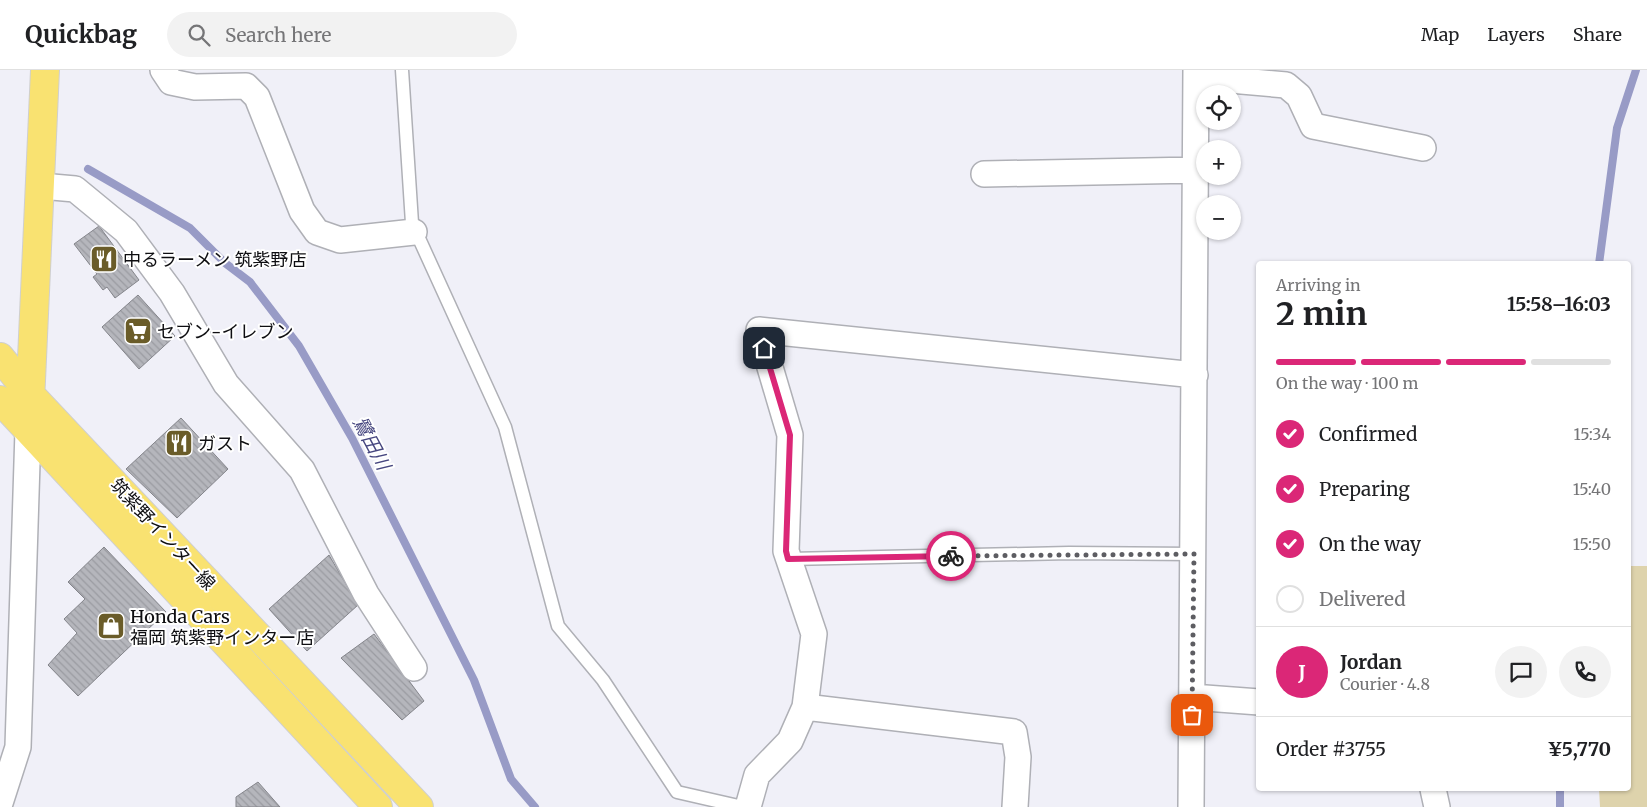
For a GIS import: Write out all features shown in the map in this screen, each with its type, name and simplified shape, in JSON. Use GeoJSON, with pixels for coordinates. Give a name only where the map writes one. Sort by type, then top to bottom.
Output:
{"type":"FeatureCollection","features":[{"type":"Feature","properties":{"kind":"main road"},"geometry":{"type":"LineString","coordinates":[[28,431],[45,70]]}},
{"type":"Feature","properties":{"kind":"main road","name":"筑紫野インター線"},"geometry":{"type":"LineString","coordinates":[[0,357],[30,394],[419,807]]}},
{"type":"Feature","properties":{"kind":"main road","name":"筑紫野インター線"},"geometry":{"type":"LineString","coordinates":[[0,400],[378,807]]}},
{"type":"Feature","properties":{"kind":"street"},"geometry":{"type":"LineString","coordinates":[[163,70],[172,82],[195,87],[246,86],[257,97],[302,211],[317,232],[340,240],[414,232]]}},
{"type":"Feature","properties":{"kind":"street"},"geometry":{"type":"LineString","coordinates":[[1196,140],[1196,73],[1286,85],[1299,96],[1313,126],[1423,148]]}},
{"type":"Feature","properties":{"kind":"street"},"geometry":{"type":"LineString","coordinates":[[984,174],[1196,170],[1192,807]]}},
{"type":"Feature","properties":{"kind":"street"},"geometry":{"type":"LineString","coordinates":[[41,186],[75,189],[126,230],[172,293],[226,384],[302,470],[366,594],[414,668]]}},
{"type":"Feature","properties":{"kind":"street"},"geometry":{"type":"LineString","coordinates":[[748,807],[757,775],[790,741],[805,707],[814,634],[786,551],[790,435],[759,330],[1195,375]]}},
{"type":"Feature","properties":{"kind":"street"},"geometry":{"type":"LineString","coordinates":[[0,804],[18,747],[28,431]]}},
{"type":"Feature","properties":{"kind":"street"},"geometry":{"type":"LineString","coordinates":[[1192,697],[1256,702]]}},
{"type":"Feature","properties":{"kind":"street"},"geometry":{"type":"LineString","coordinates":[[805,707],[1014,732],[1018,757],[1015,807]]}},
{"type":"Feature","properties":{"kind":"street"},"geometry":{"type":"LineString","coordinates":[[1433,791],[1437,807]]}},
{"type":"Feature","properties":{"kind":"lane"},"geometry":{"type":"LineString","coordinates":[[402,70],[414,232],[505,427],[558,626],[603,680],[677,792],[743,807]]}},
{"type":"Feature","properties":{"kind":"lane"},"geometry":{"type":"LineString","coordinates":[[788,559],[1069,553],[1194,554]]}},
{"type":"Feature","properties":{"kind":"shaded area"},"geometry":{"type":"Polygon","coordinates":[[[1631,566],[1647,566],[1647,807],[1600,807],[1599,791],[1631,791],[1631,566]]]}},
{"type":"Feature","properties":{"kind":"building","name":"中るラーメン 筑紫野店"},"geometry":{"type":"Polygon","coordinates":[[[99,226],[139,280],[115,298],[107,287],[103,290],[93,277],[97,274],[74,244],[99,226]]]}},
{"type":"Feature","properties":{"kind":"building","name":"セブン-イレブン"},"geometry":{"type":"Polygon","coordinates":[[[138,295],[175,336],[139,369],[102,327],[138,295]]]}},
{"type":"Feature","properties":{"kind":"building","name":"ガスト"},"geometry":{"type":"Polygon","coordinates":[[[181,418],[228,469],[177,518],[126,469],[181,418]]]}},
{"type":"Feature","properties":{"kind":"building","name":"Honda Cars 福岡 筑紫野インター店"},"geometry":{"type":"Polygon","coordinates":[[[104,547],[166,612],[78,696],[48,665],[77,633],[64,619],[85,599],[68,582],[104,547]]]}},
{"type":"Feature","properties":{"kind":"building"},"geometry":{"type":"Polygon","coordinates":[[[329,555],[358,605],[307,651],[269,609],[329,555]]]}},
{"type":"Feature","properties":{"kind":"building"},"geometry":{"type":"Polygon","coordinates":[[[374,634],[424,701],[402,720],[341,658],[374,634]]]}},
{"type":"Feature","properties":{"kind":"building"},"geometry":{"type":"Polygon","coordinates":[[[258,782],[280,807],[236,807],[236,797],[258,782]]]}},
{"type":"Feature","properties":{"kind":"waterway"},"geometry":{"type":"LineString","coordinates":[[1599,261],[1617,128],[1636,70]]}},
{"type":"Feature","properties":{"kind":"waterway","name":"鷺田川"},"geometry":{"type":"LineString","coordinates":[[88,169],[190,228],[225,263],[250,282],[299,346],[352,438],[474,680],[511,779],[535,807]]}},
{"type":"Feature","properties":{"kind":"waterway"},"geometry":{"type":"LineString","coordinates":[[1560,791],[1560,807]]}},
{"type":"Feature","properties":{"kind":"way so far"},"geometry":{"type":"LineString","coordinates":[[951,556],[1069,553],[1194,554],[1192,715]]}},
{"type":"Feature","properties":{"kind":"place","name":"中るラーメン 筑紫野店"},"geometry":{"type":"Point","coordinates":[104,259]}},
{"type":"Feature","properties":{"kind":"place","name":"セブン-イレブン"},"geometry":{"type":"Point","coordinates":[138,331]}},
{"type":"Feature","properties":{"kind":"place","name":"ガスト"},"geometry":{"type":"Point","coordinates":[179,443]}},
{"type":"Feature","properties":{"kind":"place","name":"Honda Cars 福岡 筑紫野インター店"},"geometry":{"type":"Point","coordinates":[111,626]}},
{"type":"Feature","properties":{"kind":"route"},"geometry":{"type":"LineString","coordinates":[[764,348],[790,435],[786,551],[788,559],[951,556]]}}]}
